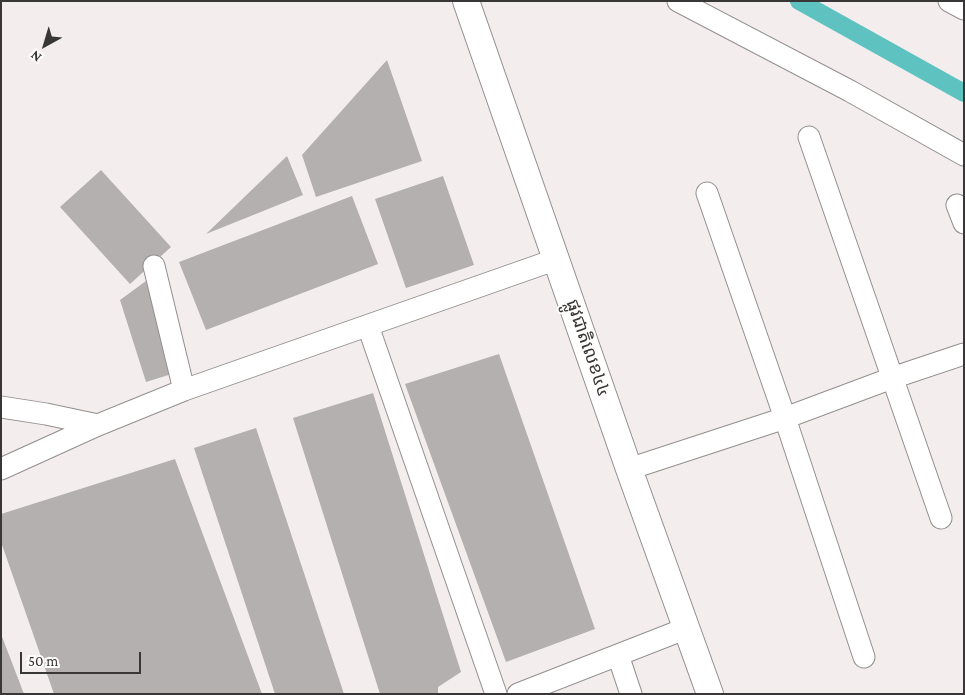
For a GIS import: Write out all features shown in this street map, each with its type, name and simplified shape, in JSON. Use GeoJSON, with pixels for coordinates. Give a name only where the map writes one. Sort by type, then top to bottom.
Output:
{"type":"FeatureCollection","features":[{"type":"Feature","properties":{"kind":"main road","name":"ផ្លូវជាតិលេខ៤៤"},"geometry":{"type":"LineString","coordinates":[[466,1],[629,469],[688,628],[710,694]]}},
{"type":"Feature","properties":{"kind":"street"},"geometry":{"type":"LineString","coordinates":[[678,1],[850,91],[964,155]]}},
{"type":"Feature","properties":{"kind":"street"},"geometry":{"type":"LineString","coordinates":[[808,137],[941,518]]}},
{"type":"Feature","properties":{"kind":"street"},"geometry":{"type":"LineString","coordinates":[[707,193],[785,418],[864,657]]}},
{"type":"Feature","properties":{"kind":"street"},"geometry":{"type":"LineString","coordinates":[[1,469],[98,425],[184,390],[557,260]]}},
{"type":"Feature","properties":{"kind":"street"},"geometry":{"type":"LineString","coordinates":[[154,266],[184,390]]}},
{"type":"Feature","properties":{"kind":"street"},"geometry":{"type":"LineString","coordinates":[[368,326],[496,694]]}},
{"type":"Feature","properties":{"kind":"street"},"geometry":{"type":"LineString","coordinates":[[629,469],[785,418],[892,378],[964,354]]}},
{"type":"Feature","properties":{"kind":"street"},"geometry":{"type":"LineString","coordinates":[[1,407],[98,425]]}},
{"type":"Feature","properties":{"kind":"street"},"geometry":{"type":"LineString","coordinates":[[518,694],[688,628]]}},
{"type":"Feature","properties":{"kind":"street"},"geometry":{"type":"LineString","coordinates":[[618,655],[631,694]]}},
{"type":"Feature","properties":{"kind":"building"},"geometry":{"type":"Polygon","coordinates":[[[387,60],[422,161],[316,197],[302,155],[387,60]]]}},
{"type":"Feature","properties":{"kind":"building"},"geometry":{"type":"Polygon","coordinates":[[[287,156],[303,195],[206,234],[287,156]]]}},
{"type":"Feature","properties":{"kind":"building"},"geometry":{"type":"Polygon","coordinates":[[[101,170],[171,247],[130,284],[60,207],[101,170]]]}},
{"type":"Feature","properties":{"kind":"building"},"geometry":{"type":"Polygon","coordinates":[[[443,176],[474,265],[406,288],[375,199],[443,176]]]}},
{"type":"Feature","properties":{"kind":"building"},"geometry":{"type":"Polygon","coordinates":[[[352,196],[378,264],[206,330],[179,262],[352,196]]]}},
{"type":"Feature","properties":{"kind":"building"},"geometry":{"type":"Polygon","coordinates":[[[146,281],[175,373],[146,382],[120,300],[146,281]]]}},
{"type":"Feature","properties":{"kind":"building"},"geometry":{"type":"Polygon","coordinates":[[[499,354],[595,629],[506,662],[405,384],[499,354]]]}},
{"type":"Feature","properties":{"kind":"building"},"geometry":{"type":"Polygon","coordinates":[[[373,393],[461,672],[438,687],[438,694],[380,694],[293,418],[373,393]]]}},
{"type":"Feature","properties":{"kind":"building"},"geometry":{"type":"Polygon","coordinates":[[[256,428],[344,694],[275,694],[194,448],[256,428]]]}},
{"type":"Feature","properties":{"kind":"building"},"geometry":{"type":"Polygon","coordinates":[[[175,459],[262,694],[54,694],[1,542],[1,514],[175,459]]]}},
{"type":"Feature","properties":{"kind":"building"},"geometry":{"type":"Polygon","coordinates":[[[1,634],[24,694],[1,694],[1,634]]]}},
{"type":"Feature","properties":{"kind":"waterway"},"geometry":{"type":"LineString","coordinates":[[799,1],[964,93]]}}]}
